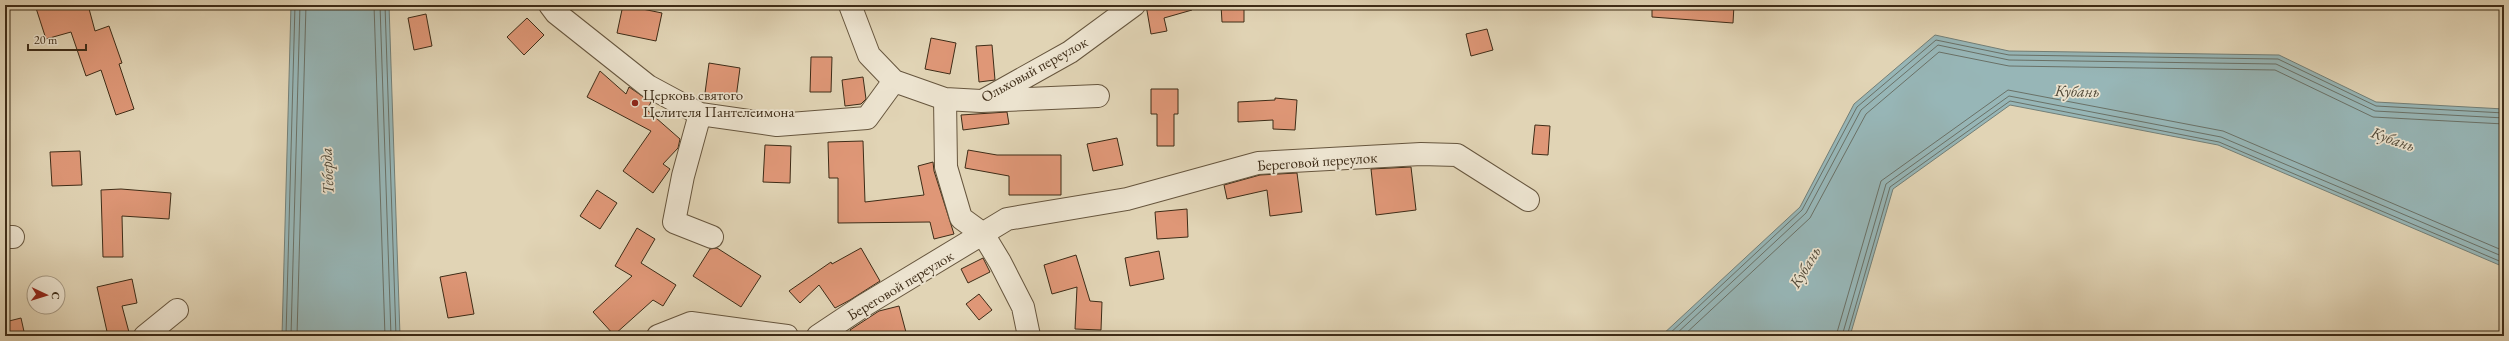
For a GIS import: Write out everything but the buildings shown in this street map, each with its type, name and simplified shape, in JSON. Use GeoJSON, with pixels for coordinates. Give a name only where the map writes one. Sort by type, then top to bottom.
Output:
{"type":"FeatureCollection","features":[{"type":"Feature","properties":{"kind":"street"},"geometry":{"type":"LineString","coordinates":[[550,5],[556,13],[648,86],[700,114],[777,125],[867,118],[894,81],[869,55],[850,5]]}},
{"type":"Feature","properties":{"kind":"street","name":"Ольховый переулок"},"geometry":{"type":"LineString","coordinates":[[894,81],[945,99],[981,102],[1070,52],[1134,5]]}},
{"type":"Feature","properties":{"kind":"street"},"geometry":{"type":"LineString","coordinates":[[981,102],[1098,96]]}},
{"type":"Feature","properties":{"kind":"street"},"geometry":{"type":"LineString","coordinates":[[945,99],[946,167],[962,218],[984,234],[1023,307],[1029,336]]}},
{"type":"Feature","properties":{"kind":"street"},"geometry":{"type":"LineString","coordinates":[[700,114],[683,176],[674,222],[712,237]]}},
{"type":"Feature","properties":{"kind":"street","name":"Береговой переулок"},"geometry":{"type":"LineString","coordinates":[[818,336],[863,306],[1007,219],[1127,199],[1258,163],[1422,154],[1457,155],[1528,200]]}},
{"type":"Feature","properties":{"kind":"street"},"geometry":{"type":"LineString","coordinates":[[146,336],[177,310]]}},
{"type":"Feature","properties":{"kind":"street"},"geometry":{"type":"LineString","coordinates":[[658,336],[691,323],[786,336]]}},
{"type":"Feature","properties":{"kind":"water","name":"Теберда"},"geometry":{"type":"Polygon","coordinates":[[[291,5],[389,5],[400,336],[282,336],[291,5]]]}},
{"type":"Feature","properties":{"kind":"water","name":"Кубань"},"geometry":{"type":"Polygon","coordinates":[[[1935,35],[2009,51],[2279,55],[2376,102],[2504,109],[2504,267],[2218,145],[2010,105],[1893,189],[1850,336],[1661,336],[1800,207],[1854,104],[1935,35]]]}},
{"type":"Feature","properties":{"kind":"place","name":"Церковь святого Целителя Пантелеимона"},"geometry":{"type":"Point","coordinates":[635,103]}}]}
